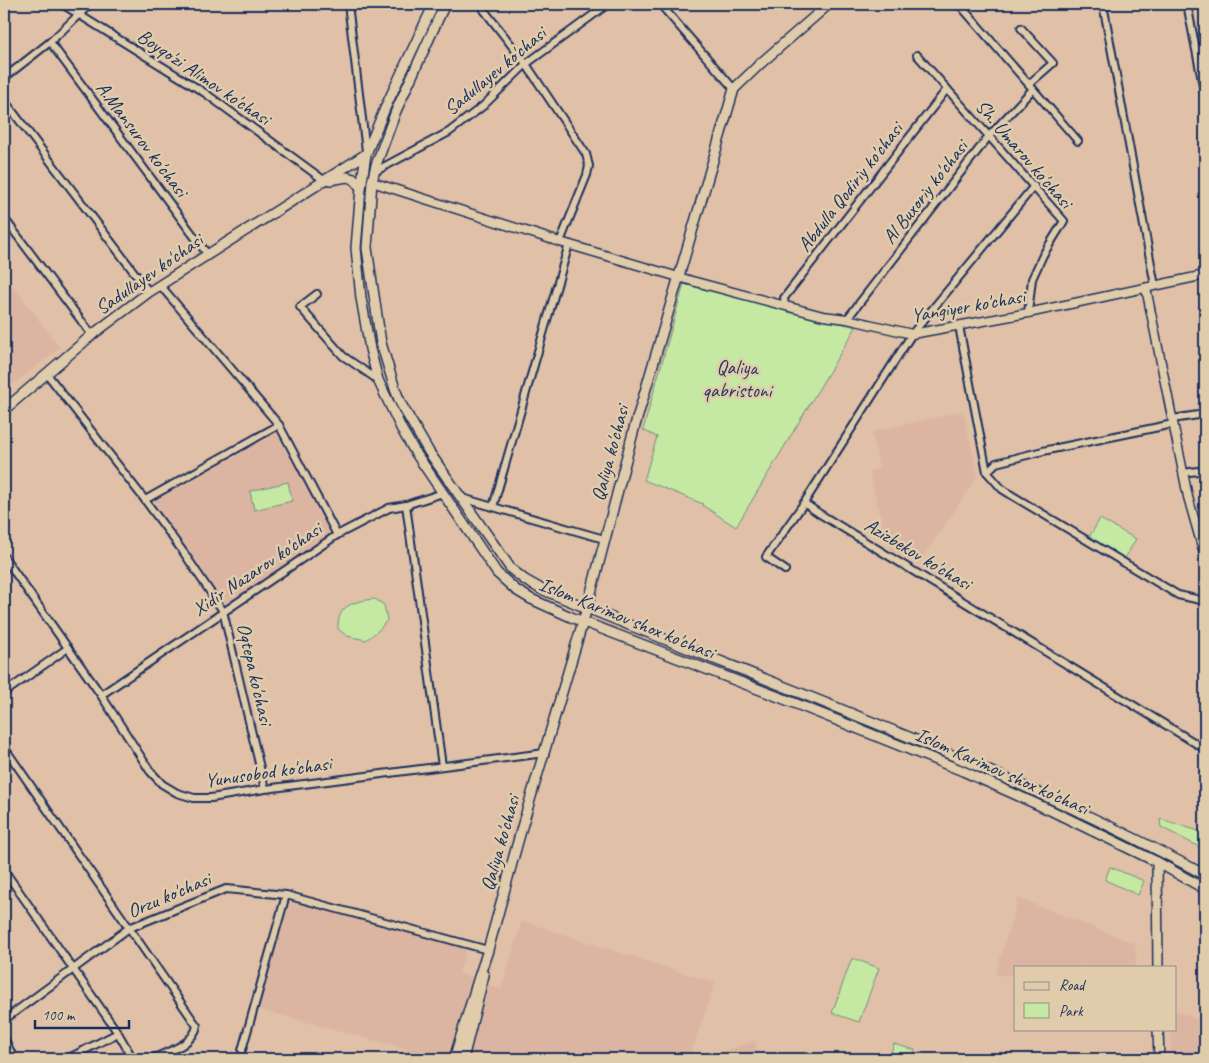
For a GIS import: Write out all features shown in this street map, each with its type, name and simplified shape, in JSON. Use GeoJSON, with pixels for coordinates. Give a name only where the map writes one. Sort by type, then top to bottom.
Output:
{"type":"FeatureCollection","features":[{"type":"Feature","properties":{"kind":"main road","name":"Islom Karimov shox ko'chasi"},"geometry":{"type":"LineString","coordinates":[[434,4],[386,106],[366,154],[360,188],[356,248],[361,298],[370,349],[378,380],[410,445],[497,573],[531,599],[582,621],[929,757],[1052,811],[1157,862],[1205,889]]}},
{"type":"Feature","properties":{"kind":"main road","name":"Islom Karimov shox ko'chasi"},"geometry":{"type":"LineString","coordinates":[[445,4],[390,126],[374,172],[367,248],[382,345],[401,404],[429,452],[511,569],[541,589],[789,687],[1039,792],[1154,847],[1205,875]]}},
{"type":"Feature","properties":{"kind":"main road","name":"Qaliya ko'chasi"},"geometry":{"type":"LineString","coordinates":[[454,1059],[488,950],[522,827],[587,608],[634,429],[734,89],[829,4]]}},
{"type":"Feature","properties":{"kind":"main road","name":"Sadullayev ko'chasi"},"geometry":{"type":"LineString","coordinates":[[4,410],[92,335],[149,292],[325,182],[366,154]]}},
{"type":"Feature","properties":{"kind":"main road","name":"Sadullayev ko'chasi"},"geometry":{"type":"LineString","coordinates":[[325,182],[347,177],[354,179],[360,188]]}},
{"type":"Feature","properties":{"kind":"main road"},"geometry":{"type":"LineString","coordinates":[[370,349],[376,350],[382,345]]}},
{"type":"Feature","properties":{"kind":"main road"},"geometry":{"type":"LineString","coordinates":[[929,757],[929,749],[934,748]]}},
{"type":"Feature","properties":{"kind":"main road"},"geometry":{"type":"LineString","coordinates":[[1157,862],[1158,966]]}},
{"type":"Feature","properties":{"kind":"main road","name":"Qaliya ko'chasi"},"geometry":{"type":"LineString","coordinates":[[463,1059],[481,992],[488,950]]}},
{"type":"Feature","properties":{"kind":"main road"},"geometry":{"type":"LineString","coordinates":[[1158,1030],[1158,1059]]}},
{"type":"Feature","properties":{"kind":"street","name":"Boyqo'zi Alimov ko'chasi"},"geometry":{"type":"LineString","coordinates":[[62,4],[205,93],[325,182]]}},
{"type":"Feature","properties":{"kind":"street"},"geometry":{"type":"LineString","coordinates":[[4,78],[50,42],[90,4]]}},
{"type":"Feature","properties":{"kind":"street"},"geometry":{"type":"LineString","coordinates":[[348,4],[366,154]]}},
{"type":"Feature","properties":{"kind":"street"},"geometry":{"type":"LineString","coordinates":[[484,4],[484,10],[526,64],[586,154],[589,166],[584,184],[560,242]]}},
{"type":"Feature","properties":{"kind":"street","name":"Sadullayev ko'chasi"},"geometry":{"type":"LineString","coordinates":[[374,172],[449,132],[484,106],[526,64],[608,4]]}},
{"type":"Feature","properties":{"kind":"street"},"geometry":{"type":"LineString","coordinates":[[660,4],[734,89]]}},
{"type":"Feature","properties":{"kind":"street"},"geometry":{"type":"LineString","coordinates":[[959,4],[1078,141]]}},
{"type":"Feature","properties":{"kind":"street"},"geometry":{"type":"LineString","coordinates":[[1102,4],[1172,421],[1183,474],[1205,557]]}},
{"type":"Feature","properties":{"kind":"street"},"geometry":{"type":"LineString","coordinates":[[1187,4],[1205,96]]}},
{"type":"Feature","properties":{"kind":"street","name":"Al Buxoriy ko'chasi"},"geometry":{"type":"LineString","coordinates":[[847,319],[989,136],[1053,63],[1021,28]]}},
{"type":"Feature","properties":{"kind":"street","name":"A.Mansurov ko'chasi"},"geometry":{"type":"LineString","coordinates":[[50,42],[208,255]]}},
{"type":"Feature","properties":{"kind":"street","name":"Sh. Umarov ko'chasi"},"geometry":{"type":"LineString","coordinates":[[918,55],[1064,221],[1043,255],[1032,279],[1028,313]]}},
{"type":"Feature","properties":{"kind":"street","name":"Abdulla Qodiriy ko'chasi"},"geometry":{"type":"LineString","coordinates":[[785,306],[784,298],[947,89]]}},
{"type":"Feature","properties":{"kind":"street"},"geometry":{"type":"LineString","coordinates":[[4,100],[149,292]]}},
{"type":"Feature","properties":{"kind":"street","name":"Yangiyer ko'chasi"},"geometry":{"type":"LineString","coordinates":[[372,182],[560,242],[679,277],[823,316],[847,319],[912,334],[1028,313],[1205,276]]}},
{"type":"Feature","properties":{"kind":"street"},"geometry":{"type":"LineString","coordinates":[[784,570],[766,557],[804,502],[912,334],[1034,186]]}},
{"type":"Feature","properties":{"kind":"street"},"geometry":{"type":"LineString","coordinates":[[4,218],[92,335]]}},
{"type":"Feature","properties":{"kind":"street"},"geometry":{"type":"LineString","coordinates":[[493,507],[569,244]]}},
{"type":"Feature","properties":{"kind":"street"},"geometry":{"type":"LineString","coordinates":[[160,285],[279,425],[337,535]]}},
{"type":"Feature","properties":{"kind":"street"},"geometry":{"type":"LineString","coordinates":[[317,294],[300,307],[343,356],[378,380]]}},
{"type":"Feature","properties":{"kind":"street"},"geometry":{"type":"LineString","coordinates":[[960,326],[987,472],[1002,489],[1178,596],[1205,601]]}},
{"type":"Feature","properties":{"kind":"street","name":"Oqtepa ko'chasi"},"geometry":{"type":"LineString","coordinates":[[47,374],[145,500],[184,553],[223,612],[265,789]]}},
{"type":"Feature","properties":{"kind":"street"},"geometry":{"type":"LineString","coordinates":[[987,472],[996,463],[1205,414]]}},
{"type":"Feature","properties":{"kind":"street"},"geometry":{"type":"LineString","coordinates":[[145,500],[279,425]]}},
{"type":"Feature","properties":{"kind":"street"},"geometry":{"type":"LineString","coordinates":[[1183,474],[1205,470]]}},
{"type":"Feature","properties":{"kind":"street","name":"Xidir Nazarov ko'chasi"},"geometry":{"type":"LineString","coordinates":[[101,695],[337,535],[388,508],[406,505],[443,493]]}},
{"type":"Feature","properties":{"kind":"street"},"geometry":{"type":"LineString","coordinates":[[461,498],[604,539]]}},
{"type":"Feature","properties":{"kind":"street","name":"Azizbekov ko'chasi"},"geometry":{"type":"LineString","coordinates":[[804,502],[820,514],[1205,749]]}},
{"type":"Feature","properties":{"kind":"street"},"geometry":{"type":"LineString","coordinates":[[406,505],[442,766]]}},
{"type":"Feature","properties":{"kind":"street","name":"Yunusobod ko'chasi"},"geometry":{"type":"LineString","coordinates":[[4,557],[101,695],[150,771],[169,789],[186,796],[203,798],[545,753]]}},
{"type":"Feature","properties":{"kind":"street"},"geometry":{"type":"LineString","coordinates":[[4,693],[68,648]]}},
{"type":"Feature","properties":{"kind":"street"},"geometry":{"type":"LineString","coordinates":[[4,748],[197,1026],[196,1033],[190,1040],[151,1059]]}},
{"type":"Feature","properties":{"kind":"street"},"geometry":{"type":"LineString","coordinates":[[4,870],[118,1033],[133,1059]]}},
{"type":"Feature","properties":{"kind":"street","name":"Orzu ko'chasi"},"geometry":{"type":"LineString","coordinates":[[4,1020],[129,928],[226,889],[286,895],[488,950]]}},
{"type":"Feature","properties":{"kind":"street"},"geometry":{"type":"LineString","coordinates":[[242,1050],[286,895]]}},
{"type":"Feature","properties":{"kind":"street"},"geometry":{"type":"LineString","coordinates":[[67,1059],[118,1033]]}},
{"type":"Feature","properties":{"kind":"street"},"geometry":{"type":"LineString","coordinates":[[4,1038],[14,1059]]}},
{"type":"Feature","properties":{"kind":"shaded area"},"geometry":{"type":"Polygon","coordinates":[[[4,283],[6,286],[11,283],[60,348],[4,391],[4,283]]]}},
{"type":"Feature","properties":{"kind":"shaded area"},"geometry":{"type":"Polygon","coordinates":[[[963,411],[978,476],[918,564],[890,549],[869,472],[879,468],[872,432],[963,411]]]}},
{"type":"Feature","properties":{"kind":"shaded area"},"geometry":{"type":"Polygon","coordinates":[[[277,433],[332,534],[226,605],[154,501],[277,433]]]}},
{"type":"Feature","properties":{"kind":"shaded area"},"geometry":{"type":"Polygon","coordinates":[[[1018,898],[1136,944],[1136,966],[1014,966],[1014,975],[995,975],[1018,898]]]}},
{"type":"Feature","properties":{"kind":"shaded area"},"geometry":{"type":"Polygon","coordinates":[[[291,899],[467,948],[459,973],[501,989],[522,921],[715,983],[689,1059],[553,1059],[522,1051],[520,1059],[404,1059],[406,1049],[258,1009],[291,899]]]}},
{"type":"Feature","properties":{"kind":"shaded area"},"geometry":{"type":"Polygon","coordinates":[[[1176,1010],[1205,1023],[1205,1059],[1170,1059],[1171,1030],[1176,1030],[1176,1010]]]}},
{"type":"Feature","properties":{"kind":"shaded area"},"geometry":{"type":"Polygon","coordinates":[[[755,1041],[759,1059],[700,1059],[755,1041]]]}},
{"type":"Feature","properties":{"kind":"green space","name":"Qaliya qabristoni"},"geometry":{"type":"Polygon","coordinates":[[[684,284],[856,327],[736,527],[703,504],[644,480],[657,437],[643,430],[684,284]]]}},
{"type":"Feature","properties":{"kind":"green space"},"geometry":{"type":"Polygon","coordinates":[[[288,482],[292,501],[254,510],[250,491],[288,482]]]}},
{"type":"Feature","properties":{"kind":"green space"},"geometry":{"type":"Polygon","coordinates":[[[1100,519],[1136,539],[1125,558],[1089,537],[1100,519]]]}},
{"type":"Feature","properties":{"kind":"green space"},"geometry":{"type":"Polygon","coordinates":[[[375,599],[384,605],[387,620],[380,629],[366,640],[347,636],[338,629],[340,614],[344,609],[360,601],[375,599]]]}},
{"type":"Feature","properties":{"kind":"green space"},"geometry":{"type":"Polygon","coordinates":[[[1160,819],[1205,833],[1205,850],[1161,827],[1160,819]]]}},
{"type":"Feature","properties":{"kind":"green space"},"geometry":{"type":"Polygon","coordinates":[[[1110,867],[1144,881],[1138,895],[1105,880],[1110,867]]]}},
{"type":"Feature","properties":{"kind":"green space"},"geometry":{"type":"Polygon","coordinates":[[[852,958],[879,968],[859,1022],[832,1013],[852,958]]]}},
{"type":"Feature","properties":{"kind":"green space"},"geometry":{"type":"Polygon","coordinates":[[[894,1044],[915,1050],[913,1059],[889,1059],[894,1044]]]}}]}
